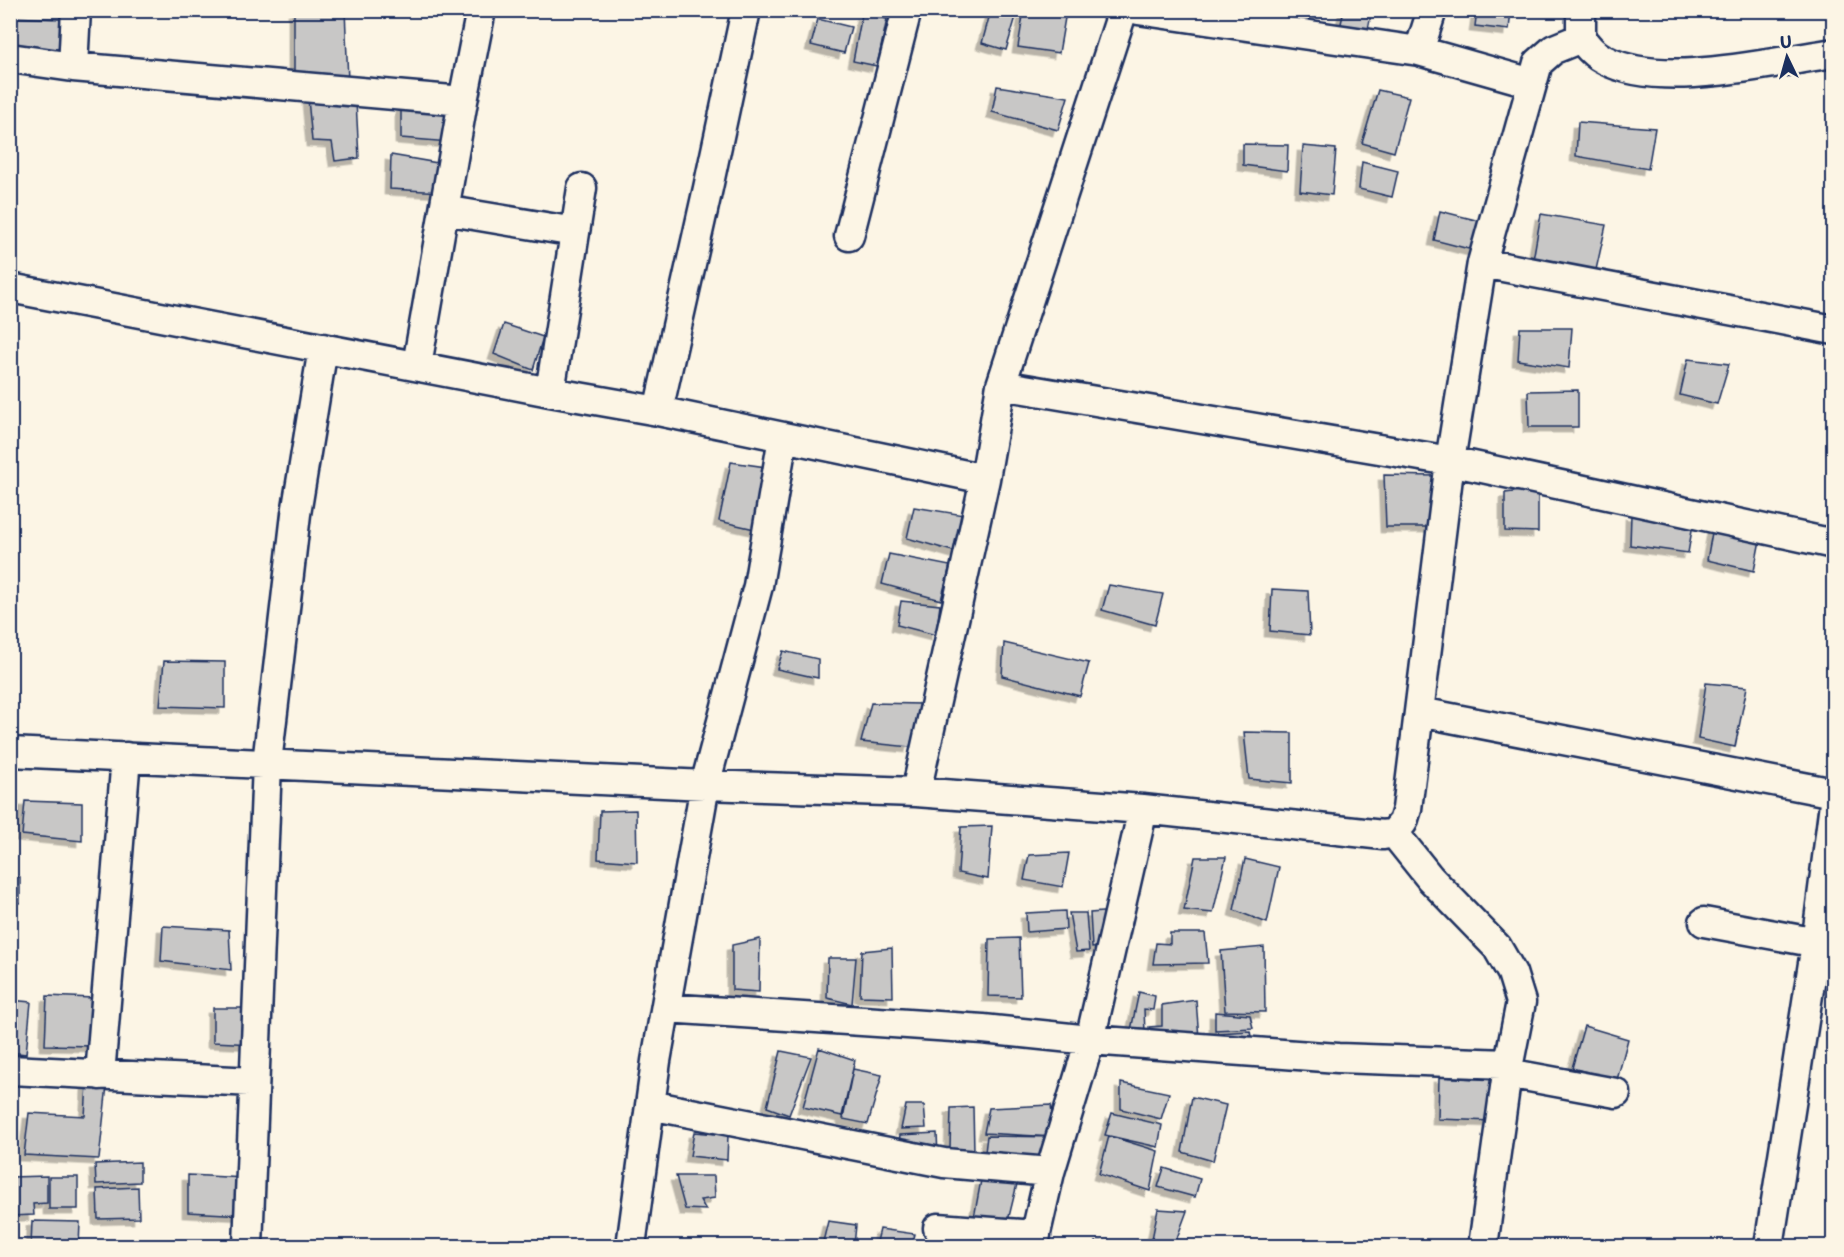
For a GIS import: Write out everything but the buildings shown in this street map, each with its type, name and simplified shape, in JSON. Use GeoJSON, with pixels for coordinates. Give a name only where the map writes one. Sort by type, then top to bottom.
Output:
{"type":"FeatureCollection","features":[{"type":"Feature","properties":{"kind":"street"},"geometry":{"type":"LineString","coordinates":[[73,66],[76,10]]}},
{"type":"Feature","properties":{"kind":"street"},"geometry":{"type":"LineString","coordinates":[[417,366],[463,101],[482,10]]}},
{"type":"Feature","properties":{"kind":"street"},"geometry":{"type":"LineString","coordinates":[[658,411],[746,10]]}},
{"type":"Feature","properties":{"kind":"street"},"geometry":{"type":"LineString","coordinates":[[849,236],[907,10]]}},
{"type":"Feature","properties":{"kind":"street"},"geometry":{"type":"LineString","coordinates":[[916,792],[985,479],[1001,386],[1123,10]]}},
{"type":"Feature","properties":{"kind":"street"},"geometry":{"type":"LineString","coordinates":[[1138,10],[1419,51],[1532,83]]}},
{"type":"Feature","properties":{"kind":"street"},"geometry":{"type":"LineString","coordinates":[[1419,51],[1432,10]]}},
{"type":"Feature","properties":{"kind":"street"},"geometry":{"type":"LineString","coordinates":[[1581,10],[1581,39],[1590,51],[1628,69],[1655,73],[1719,71],[1772,65],[1833,53]]}},
{"type":"Feature","properties":{"kind":"street"},"geometry":{"type":"LineString","coordinates":[[10,752],[705,785],[916,792],[1143,809],[1383,835],[1394,833],[1403,822],[1407,808],[1450,461],[1482,263],[1538,63],[1554,50],[1581,39]]}},
{"type":"Feature","properties":{"kind":"street"},"geometry":{"type":"LineString","coordinates":[[10,57],[73,66],[463,101]]}},
{"type":"Feature","properties":{"kind":"street"},"geometry":{"type":"LineString","coordinates":[[550,392],[582,188]]}},
{"type":"Feature","properties":{"kind":"street"},"geometry":{"type":"LineString","coordinates":[[444,210],[575,232]]}},
{"type":"Feature","properties":{"kind":"street"},"geometry":{"type":"LineString","coordinates":[[1482,263],[1833,330]]}},
{"type":"Feature","properties":{"kind":"street"},"geometry":{"type":"LineString","coordinates":[[10,288],[658,411],[985,479]]}},
{"type":"Feature","properties":{"kind":"street"},"geometry":{"type":"LineString","coordinates":[[248,1246],[267,763],[296,514],[323,348]]}},
{"type":"Feature","properties":{"kind":"street"},"geometry":{"type":"LineString","coordinates":[[1001,386],[1450,461],[1833,543]]}},
{"type":"Feature","properties":{"kind":"street"},"geometry":{"type":"LineString","coordinates":[[631,1246],[650,1105],[705,785],[758,586],[783,437]]}},
{"type":"Feature","properties":{"kind":"street"},"geometry":{"type":"LineString","coordinates":[[1420,712],[1833,793]]}},
{"type":"Feature","properties":{"kind":"street"},"geometry":{"type":"LineString","coordinates":[[100,1075],[126,757]]}},
{"type":"Feature","properties":{"kind":"street"},"geometry":{"type":"LineString","coordinates":[[1769,1246],[1825,945],[1833,803]]}},
{"type":"Feature","properties":{"kind":"street"},"geometry":{"type":"LineString","coordinates":[[938,1228],[1035,1241],[1050,1172],[1090,1040],[1143,809]]}},
{"type":"Feature","properties":{"kind":"street"},"geometry":{"type":"LineString","coordinates":[[1394,833],[1430,878],[1497,947],[1512,973],[1521,1002],[1508,1069],[1483,1246]]}},
{"type":"Feature","properties":{"kind":"street"},"geometry":{"type":"LineString","coordinates":[[1704,922],[1825,945]]}},
{"type":"Feature","properties":{"kind":"street"},"geometry":{"type":"LineString","coordinates":[[666,1008],[972,1028],[1090,1040],[1508,1069],[1616,1093]]}},
{"type":"Feature","properties":{"kind":"street"},"geometry":{"type":"LineString","coordinates":[[10,1070],[254,1082]]}},
{"type":"Feature","properties":{"kind":"street"},"geometry":{"type":"LineString","coordinates":[[650,1105],[944,1163],[1050,1172]]}}]}
